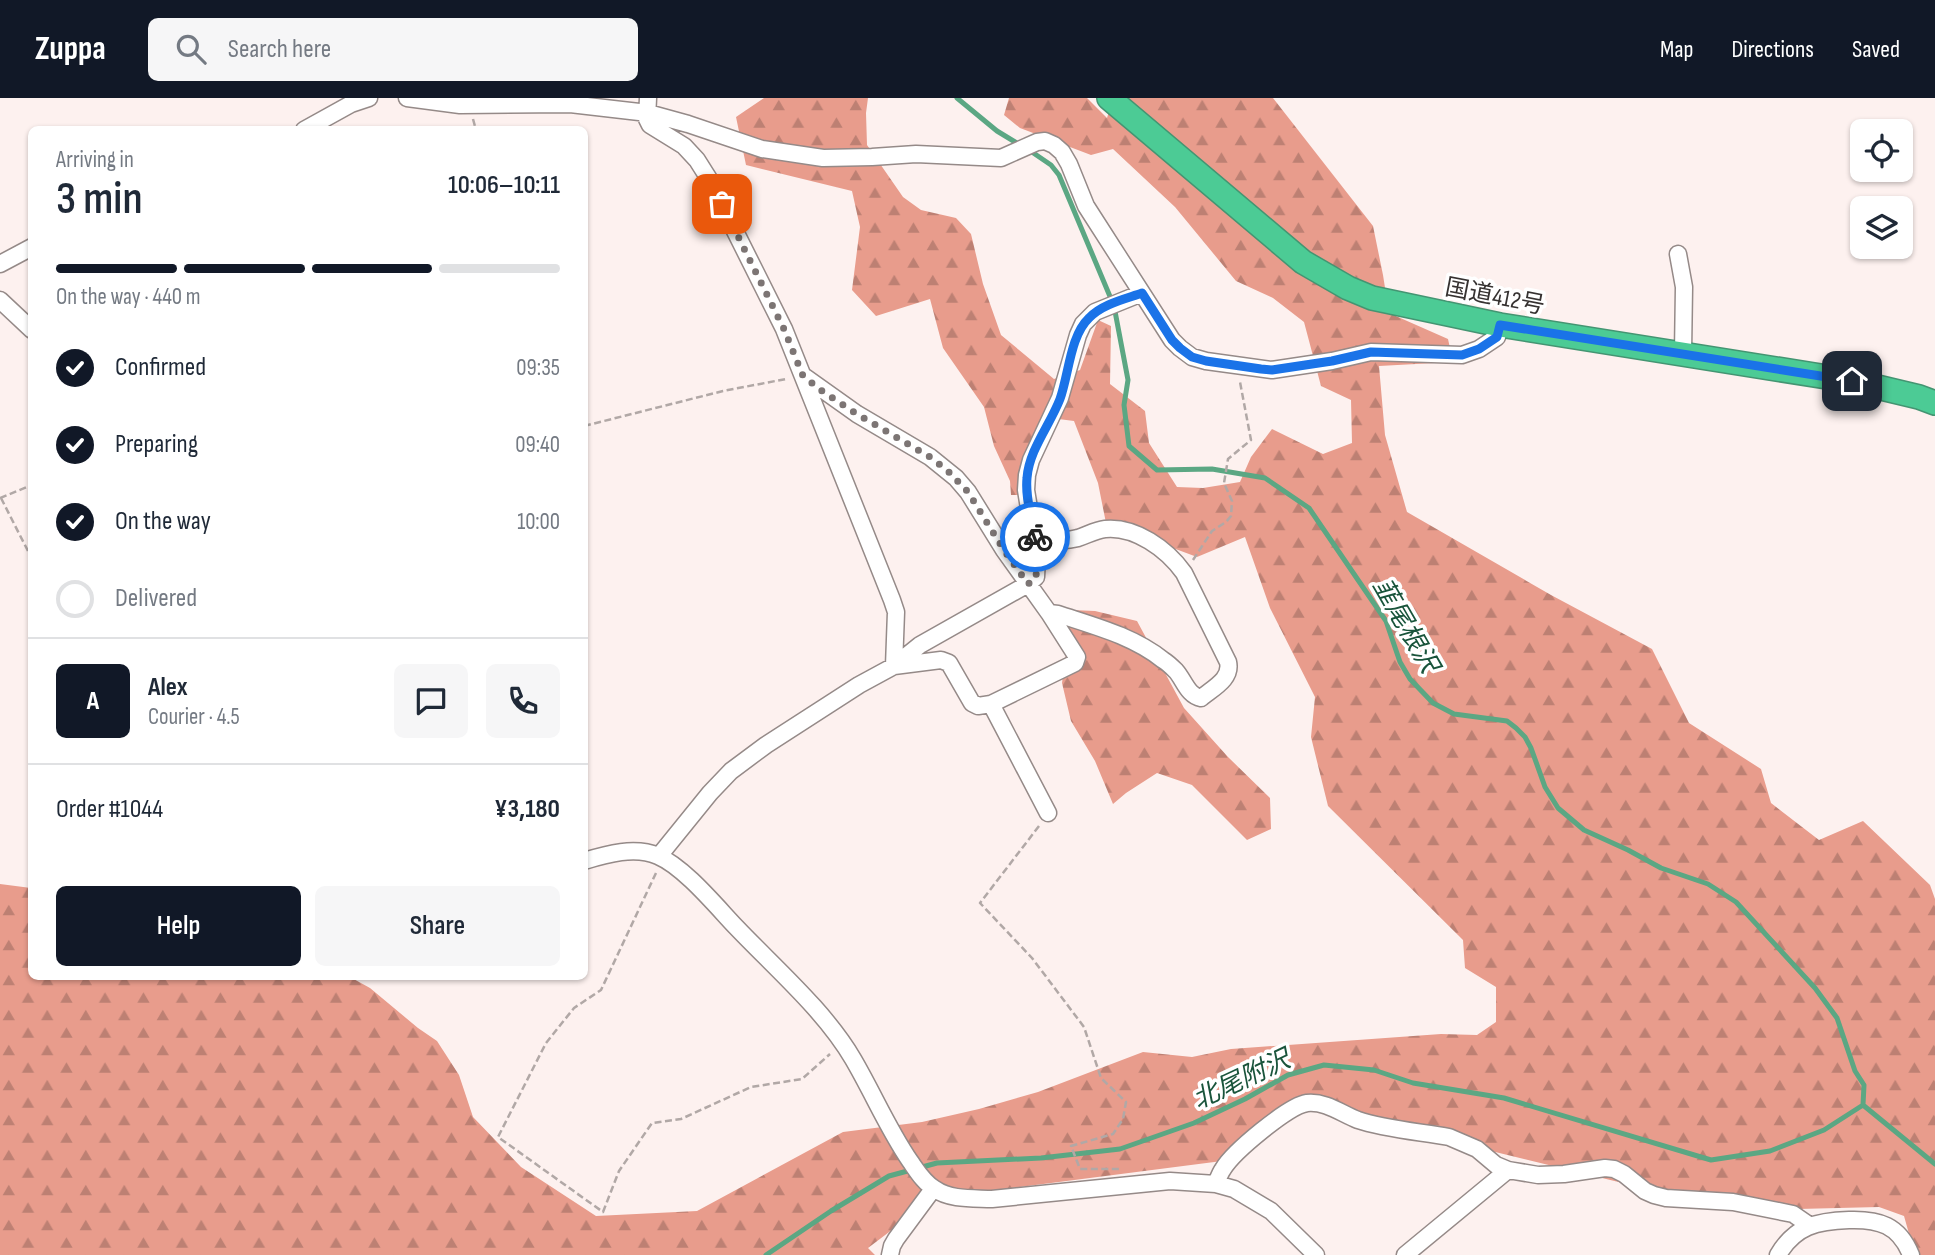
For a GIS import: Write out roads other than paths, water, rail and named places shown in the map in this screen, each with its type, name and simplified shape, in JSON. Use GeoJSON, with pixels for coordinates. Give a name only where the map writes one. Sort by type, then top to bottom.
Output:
{"type":"FeatureCollection","features":[{"type":"Feature","properties":{"kind":"highway","name":"国道412号"},"geometry":{"type":"LineString","coordinates":[[1109,98],[1303,262],[1348,288],[1372,298],[1500,325],[1852,381],[1933,400]]}},
{"type":"Feature","properties":{"kind":"street"},"geometry":{"type":"LineString","coordinates":[[311,126],[351,104],[369,98]]}},
{"type":"Feature","properties":{"kind":"street"},"geometry":{"type":"LineString","coordinates":[[407,98],[460,106],[648,105],[688,124],[762,149],[823,158],[916,154],[1001,158],[1045,141],[1062,152],[1086,206],[1172,340],[1192,357],[1199,359],[1272,370],[1371,352],[1462,355],[1479,349],[1497,337],[1500,325]]}},
{"type":"Feature","properties":{"kind":"street"},"geometry":{"type":"LineString","coordinates":[[648,105],[647,119],[650,125],[684,146],[709,179],[784,329],[896,612],[894,666]]}},
{"type":"Feature","properties":{"kind":"street"},"geometry":{"type":"LineString","coordinates":[[0,264],[28,249]]}},
{"type":"Feature","properties":{"kind":"street"},"geometry":{"type":"LineString","coordinates":[[1678,254],[1684,287],[1683,353]]}},
{"type":"Feature","properties":{"kind":"street"},"geometry":{"type":"LineString","coordinates":[[659,856],[695,810],[731,771],[800,722],[894,666],[920,645],[1036,578],[1037,557],[1026,490],[1027,475],[1031,460],[1060,398],[1077,335],[1089,317],[1103,308],[1142,293]]}},
{"type":"Feature","properties":{"kind":"street"},"geometry":{"type":"LineString","coordinates":[[0,300],[28,326]]}},
{"type":"Feature","properties":{"kind":"street"},"geometry":{"type":"LineString","coordinates":[[803,376],[857,414],[947,470],[968,492],[1077,657],[1075,663],[991,704],[978,706],[972,703],[948,663],[941,660],[894,666]]}},
{"type":"Feature","properties":{"kind":"street"},"geometry":{"type":"LineString","coordinates":[[1035,536],[1053,541],[1067,540],[1101,530],[1137,534],[1175,560],[1184,573],[1230,668],[1225,678],[1201,698],[1192,695],[1176,671],[1152,651],[1119,635],[1049,613]]}},
{"type":"Feature","properties":{"kind":"street"},"geometry":{"type":"LineString","coordinates":[[991,704],[1048,813]]}},
{"type":"Feature","properties":{"kind":"street"},"geometry":{"type":"LineString","coordinates":[[588,859],[634,852],[659,856],[699,888],[825,1020],[842,1042],[877,1102],[893,1136],[921,1177],[933,1189],[963,1198],[992,1199],[1170,1181],[1216,1184],[1234,1189],[1271,1211],[1316,1255]]}},
{"type":"Feature","properties":{"kind":"street"},"geometry":{"type":"LineString","coordinates":[[1216,1184],[1224,1167],[1266,1126],[1305,1103],[1326,1105],[1369,1123],[1449,1137],[1477,1149],[1496,1165],[1508,1170],[1538,1175],[1614,1169],[1654,1195],[1745,1205],[1793,1214],[1809,1225]]}},
{"type":"Feature","properties":{"kind":"street"},"geometry":{"type":"LineString","coordinates":[[1405,1255],[1508,1170]]}},
{"type":"Feature","properties":{"kind":"street"},"geometry":{"type":"LineString","coordinates":[[890,1255],[896,1239],[933,1189]]}},
{"type":"Feature","properties":{"kind":"street"},"geometry":{"type":"LineString","coordinates":[[1778,1255],[1793,1236],[1809,1225],[1866,1219],[1888,1226],[1906,1242],[1911,1255]]}},
{"type":"Feature","properties":{"kind":"waterway","name":"韮尾根沢"},"geometry":{"type":"LineString","coordinates":[[957,98],[997,131],[1020,145]]}},
{"type":"Feature","properties":{"kind":"waterway","name":"韮尾根沢"},"geometry":{"type":"LineString","coordinates":[[1029,150],[1051,165],[1059,175],[1114,306],[1128,380],[1124,405],[1129,446],[1157,470],[1212,469],[1265,478],[1309,508],[1386,621],[1400,662],[1410,679],[1433,703],[1454,714],[1507,721],[1525,737],[1545,787],[1558,808],[1584,830],[1661,868],[1708,884],[1736,902],[1815,988],[1837,1018],[1855,1071],[1864,1085],[1863,1105]]}},
{"type":"Feature","properties":{"kind":"waterway","name":"北尾附沢"},"geometry":{"type":"LineString","coordinates":[[766,1255],[889,1176],[937,1163],[1041,1158],[1120,1149],[1194,1123],[1288,1075],[1324,1065],[1374,1070],[1413,1083],[1504,1098],[1711,1160],[1770,1151],[1824,1130],[1863,1105]]}},
{"type":"Feature","properties":{"kind":"waterway","name":"韮尾根沢"},"geometry":{"type":"LineString","coordinates":[[1863,1105],[1935,1164]]}}]}
